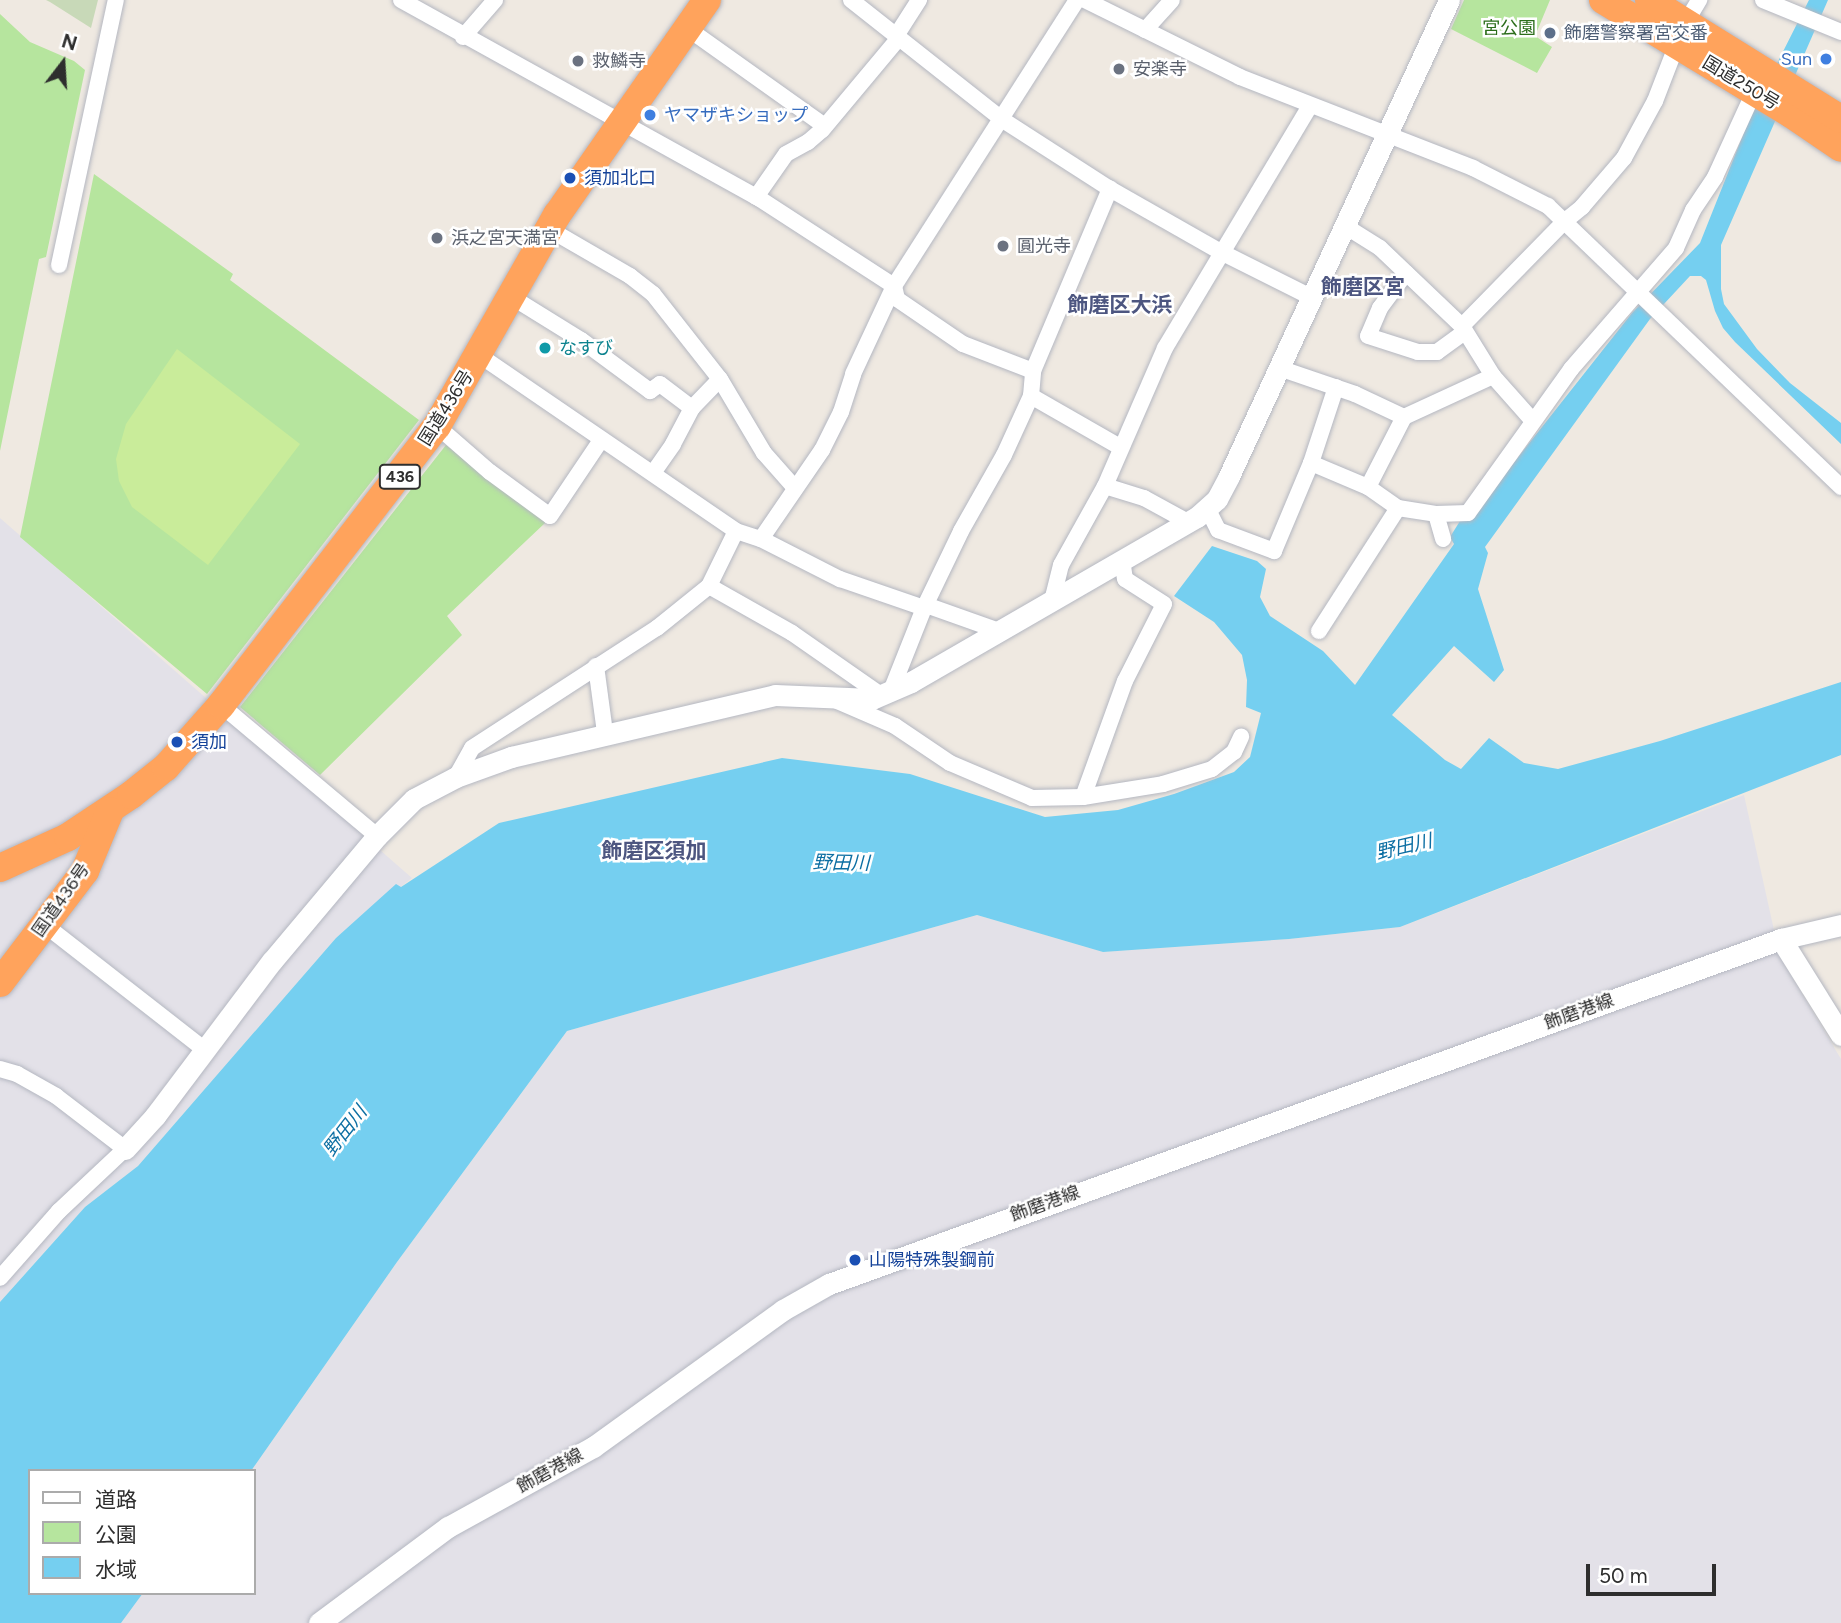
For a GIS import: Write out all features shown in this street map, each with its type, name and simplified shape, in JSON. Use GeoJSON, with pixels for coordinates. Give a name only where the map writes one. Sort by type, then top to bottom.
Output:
{"type":"FeatureCollection","features":[{"type":"Feature","properties":{"kind":"highway","name":"国道436号"},"geometry":{"type":"LineString","coordinates":[[0,868],[68,837],[110,811],[166,767],[221,705],[437,426],[549,229],[707,0]]}},
{"type":"Feature","properties":{"kind":"highway","name":"国道250号"},"geometry":{"type":"LineString","coordinates":[[1603,0],[1687,22]]}},
{"type":"Feature","properties":{"kind":"highway","name":"国道250号"},"geometry":{"type":"LineString","coordinates":[[1649,0],[1687,22],[1758,80],[1797,104],[1841,119]]}},
{"type":"Feature","properties":{"kind":"highway","name":"国道250号"},"geometry":{"type":"LineString","coordinates":[[1797,104],[1841,148]]}},
{"type":"Feature","properties":{"kind":"highway","name":"国道436号"},"geometry":{"type":"LineString","coordinates":[[0,984],[85,872],[110,811]]}},
{"type":"Feature","properties":{"kind":"street"},"geometry":{"type":"LineString","coordinates":[[59,265],[116,0]]}},
{"type":"Feature","properties":{"kind":"street"},"geometry":{"type":"LineString","coordinates":[[401,0],[463,37],[756,197],[894,286],[897,299],[963,344],[1033,371]]}},
{"type":"Feature","properties":{"kind":"street"},"geometry":{"type":"LineString","coordinates":[[463,37],[495,0]]}},
{"type":"Feature","properties":{"kind":"street"},"geometry":{"type":"LineString","coordinates":[[850,0],[1003,120],[1110,189],[1221,252],[1311,297]]}},
{"type":"Feature","properties":{"kind":"street"},"geometry":{"type":"LineString","coordinates":[[756,197],[786,154],[808,142],[825,126],[897,37],[919,0]]}},
{"type":"Feature","properties":{"kind":"street"},"geometry":{"type":"LineString","coordinates":[[761,539],[822,450],[841,412],[853,374],[894,286],[1003,120],[1077,0]]}},
{"type":"Feature","properties":{"kind":"street"},"geometry":{"type":"LineString","coordinates":[[1085,0],[1240,77],[1309,107],[1448,158],[1523,192],[1565,220],[1841,487]]}},
{"type":"Feature","properties":{"kind":"street"},"geometry":{"type":"LineString","coordinates":[[1144,30],[1172,0]]}},
{"type":"Feature","properties":{"kind":"street"},"geometry":{"type":"LineString","coordinates":[[0,1278],[59,1211],[125,1149],[155,1116],[272,961],[377,836],[414,799],[456,776],[511,757],[775,695],[872,699],[1052,601],[1188,522],[1207,508],[1217,499],[1229,477],[1450,0]]}},
{"type":"Feature","properties":{"kind":"street"},"geometry":{"type":"LineString","coordinates":[[1763,0],[1841,32]]}},
{"type":"Feature","properties":{"kind":"street"},"geometry":{"type":"LineString","coordinates":[[1406,273],[1380,308],[1368,336],[1418,352],[1437,352],[1463,329],[1565,220],[1582,207],[1624,158],[1655,101],[1687,22]]}},
{"type":"Feature","properties":{"kind":"street"},"geometry":{"type":"LineString","coordinates":[[687,28],[825,126]]}},
{"type":"Feature","properties":{"kind":"street"},"geometry":{"type":"LineString","coordinates":[[1311,463],[1368,486],[1398,508],[1436,514],[1468,513],[1601,331],[1639,293],[1676,248],[1693,210],[1715,177],[1758,80]]}},
{"type":"Feature","properties":{"kind":"street"},"geometry":{"type":"LineString","coordinates":[[1052,601],[1061,565],[1105,486],[1165,348],[1309,107]]}},
{"type":"Feature","properties":{"kind":"street"},"geometry":{"type":"LineString","coordinates":[[886,693],[961,531],[1004,455],[1031,396],[1033,371],[1110,189]]}},
{"type":"Feature","properties":{"kind":"street"},"geometry":{"type":"LineString","coordinates":[[1345,226],[1380,248],[1463,329],[1493,376],[1534,421]]}},
{"type":"Feature","properties":{"kind":"street"},"geometry":{"type":"LineString","coordinates":[[549,229],[631,276],[653,294],[720,379],[764,453],[795,488]]}},
{"type":"Feature","properties":{"kind":"street"},"geometry":{"type":"LineString","coordinates":[[510,296],[581,340],[650,391],[660,384],[692,408]]}},
{"type":"Feature","properties":{"kind":"street"},"geometry":{"type":"LineString","coordinates":[[479,355],[736,531],[761,539],[840,579],[999,631]]}},
{"type":"Feature","properties":{"kind":"street"},"geometry":{"type":"LineString","coordinates":[[1279,368],[1336,387],[1404,417]]}},
{"type":"Feature","properties":{"kind":"street"},"geometry":{"type":"LineString","coordinates":[[1368,486],[1404,417],[1493,376]]}},
{"type":"Feature","properties":{"kind":"street"},"geometry":{"type":"LineString","coordinates":[[653,473],[673,444],[692,408],[720,379]]}},
{"type":"Feature","properties":{"kind":"street"},"geometry":{"type":"LineString","coordinates":[[1207,508],[1218,530],[1274,551],[1311,463],[1336,387]]}},
{"type":"Feature","properties":{"kind":"street"},"geometry":{"type":"LineString","coordinates":[[1031,396],[1120,447]]}},
{"type":"Feature","properties":{"kind":"street"},"geometry":{"type":"LineString","coordinates":[[437,426],[490,472],[550,516],[601,440]]}},
{"type":"Feature","properties":{"kind":"street"},"geometry":{"type":"LineString","coordinates":[[1105,486],[1144,498],[1188,522]]}},
{"type":"Feature","properties":{"kind":"street"},"geometry":{"type":"LineString","coordinates":[[1319,631],[1398,508]]}},
{"type":"Feature","properties":{"kind":"street"},"geometry":{"type":"LineString","coordinates":[[1436,514],[1443,538]]}},
{"type":"Feature","properties":{"kind":"street"},"geometry":{"type":"LineString","coordinates":[[456,776],[472,748],[657,628],[709,586],[736,531]]}},
{"type":"Feature","properties":{"kind":"street"},"geometry":{"type":"LineString","coordinates":[[1083,797],[1125,681],[1164,604],[1125,579],[1122,559]]}},
{"type":"Feature","properties":{"kind":"street"},"geometry":{"type":"LineString","coordinates":[[709,586],[792,633],[886,693]]}},
{"type":"Feature","properties":{"kind":"street"},"geometry":{"type":"LineString","coordinates":[[596,666],[605,733]]}},
{"type":"Feature","properties":{"kind":"street"},"geometry":{"type":"LineString","coordinates":[[832,699],[895,726],[950,763],[1032,798],[1083,797],[1163,784],[1212,769],[1234,752],[1241,737]]}},
{"type":"Feature","properties":{"kind":"street"},"geometry":{"type":"LineString","coordinates":[[221,705],[377,836]]}},
{"type":"Feature","properties":{"kind":"street"},"geometry":{"type":"LineString","coordinates":[[45,925],[205,1050]]}},
{"type":"Feature","properties":{"kind":"street","name":"飾磨港線"},"geometry":{"type":"LineString","coordinates":[[319,1623],[448,1527],[593,1447],[772,1318],[829,1284],[1781,939],[1841,925]]}},
{"type":"Feature","properties":{"kind":"street"},"geometry":{"type":"LineString","coordinates":[[1781,939],[1841,1035]]}},
{"type":"Feature","properties":{"kind":"street"},"geometry":{"type":"LineString","coordinates":[[0,1069],[17,1074],[56,1096],[125,1149]]}},
{"type":"Feature","properties":{"kind":"shaded area"},"geometry":{"type":"Polygon","coordinates":[[[0,518],[412,878],[336,938],[138,1166],[85,1207],[0,1302],[0,518]]]}},
{"type":"Feature","properties":{"kind":"shaded area"},"geometry":{"type":"Polygon","coordinates":[[[1744,795],[1780,957],[1841,1059],[1841,1623],[121,1623],[142,1595],[256,1595],[256,1469],[252,1469],[397,1262],[567,1031],[977,915],[1103,952],[1289,939],[1400,927],[1744,795]]]}},
{"type":"Feature","properties":{"kind":"green space"},"geometry":{"type":"Polygon","coordinates":[[[46,0],[98,0],[91,28],[50,2],[46,0]]]}},
{"type":"Feature","properties":{"kind":"green space","name":"宮公園"},"geometry":{"type":"Polygon","coordinates":[[[1464,0],[1550,0],[1535,36],[1552,47],[1537,73],[1451,29],[1464,0]]]}},
{"type":"Feature","properties":{"kind":"green space"},"geometry":{"type":"Polygon","coordinates":[[[0,14],[30,42],[74,61],[85,70],[46,257],[39,259],[0,451],[0,14]]]}},
{"type":"Feature","properties":{"kind":"green space"},"geometry":{"type":"Polygon","coordinates":[[[94,174],[233,274],[230,280],[419,420],[207,694],[20,537],[94,174]]]}},
{"type":"Feature","properties":{"kind":"green space"},"geometry":{"type":"Polygon","coordinates":[[[177,349],[300,444],[208,565],[132,507],[119,481],[116,459],[126,424],[177,349]]]}},
{"type":"Feature","properties":{"kind":"green space"},"geometry":{"type":"Polygon","coordinates":[[[446,445],[489,480],[543,516],[545,523],[447,616],[462,635],[320,775],[240,707],[446,445]]]}},
{"type":"Feature","properties":{"kind":"water","name":"野田川"},"geometry":{"type":"Polygon","coordinates":[[[1809,0],[1828,0],[1721,245],[1721,289],[1724,304],[1757,349],[1790,383],[1841,423],[1841,444],[1735,342],[1723,328],[1715,311],[1706,280],[1701,276],[1690,276],[1650,319],[1485,547],[1488,553],[1478,589],[1504,670],[1494,682],[1454,646],[1392,715],[1445,760],[1461,769],[1489,738],[1524,763],[1558,769],[1660,741],[1841,682],[1841,755],[1400,927],[1289,939],[1103,952],[977,915],[567,1031],[397,1262],[252,1469],[28,1469],[28,1595],[142,1595],[121,1623],[0,1623],[0,1302],[85,1207],[138,1166],[336,938],[396,884],[401,887],[499,823],[782,758],[910,774],[1045,817],[1118,810],[1174,794],[1234,772],[1250,757],[1261,713],[1246,707],[1247,680],[1242,655],[1214,622],[1174,596],[1212,546],[1257,561],[1266,569],[1260,597],[1270,616],[1323,651],[1355,685],[1454,544],[1450,537],[1460,521],[1512,465],[1632,313],[1700,243],[1751,115],[1809,0]]]}},
{"type":"Feature","properties":{"kind":"place","name":"飾磨警察署宮交番"},"geometry":{"type":"Point","coordinates":[1550,33]}},
{"type":"Feature","properties":{"kind":"place","name":"Sun"},"geometry":{"type":"Point","coordinates":[1826,59]}},
{"type":"Feature","properties":{"kind":"place","name":"救鱗寺"},"geometry":{"type":"Point","coordinates":[578,61]}},
{"type":"Feature","properties":{"kind":"place","name":"安楽寺"},"geometry":{"type":"Point","coordinates":[1119,69]}},
{"type":"Feature","properties":{"kind":"place","name":"ヤマザキショップ"},"geometry":{"type":"Point","coordinates":[650,115]}},
{"type":"Feature","properties":{"kind":"place","name":"須加北口"},"geometry":{"type":"Point","coordinates":[570,178]}},
{"type":"Feature","properties":{"kind":"place","name":"浜之宮天満宮"},"geometry":{"type":"Point","coordinates":[437,238]}},
{"type":"Feature","properties":{"kind":"place","name":"圓光寺"},"geometry":{"type":"Point","coordinates":[1003,246]}},
{"type":"Feature","properties":{"kind":"place","name":"なすび"},"geometry":{"type":"Point","coordinates":[545,348]}},
{"type":"Feature","properties":{"kind":"place","name":"須加"},"geometry":{"type":"Point","coordinates":[177,742]}},
{"type":"Feature","properties":{"kind":"place","name":"山陽特殊製鋼前"},"geometry":{"type":"Point","coordinates":[855,1260]}},
{"type":"Feature","properties":{"kind":"district","name":"飾磨区宮"},"geometry":{"type":"Point","coordinates":[1363,287]}},
{"type":"Feature","properties":{"kind":"district","name":"飾磨区大浜"},"geometry":{"type":"Point","coordinates":[1120,305]}},
{"type":"Feature","properties":{"kind":"district","name":"飾磨区須加"},"geometry":{"type":"Point","coordinates":[654,851]}}]}
